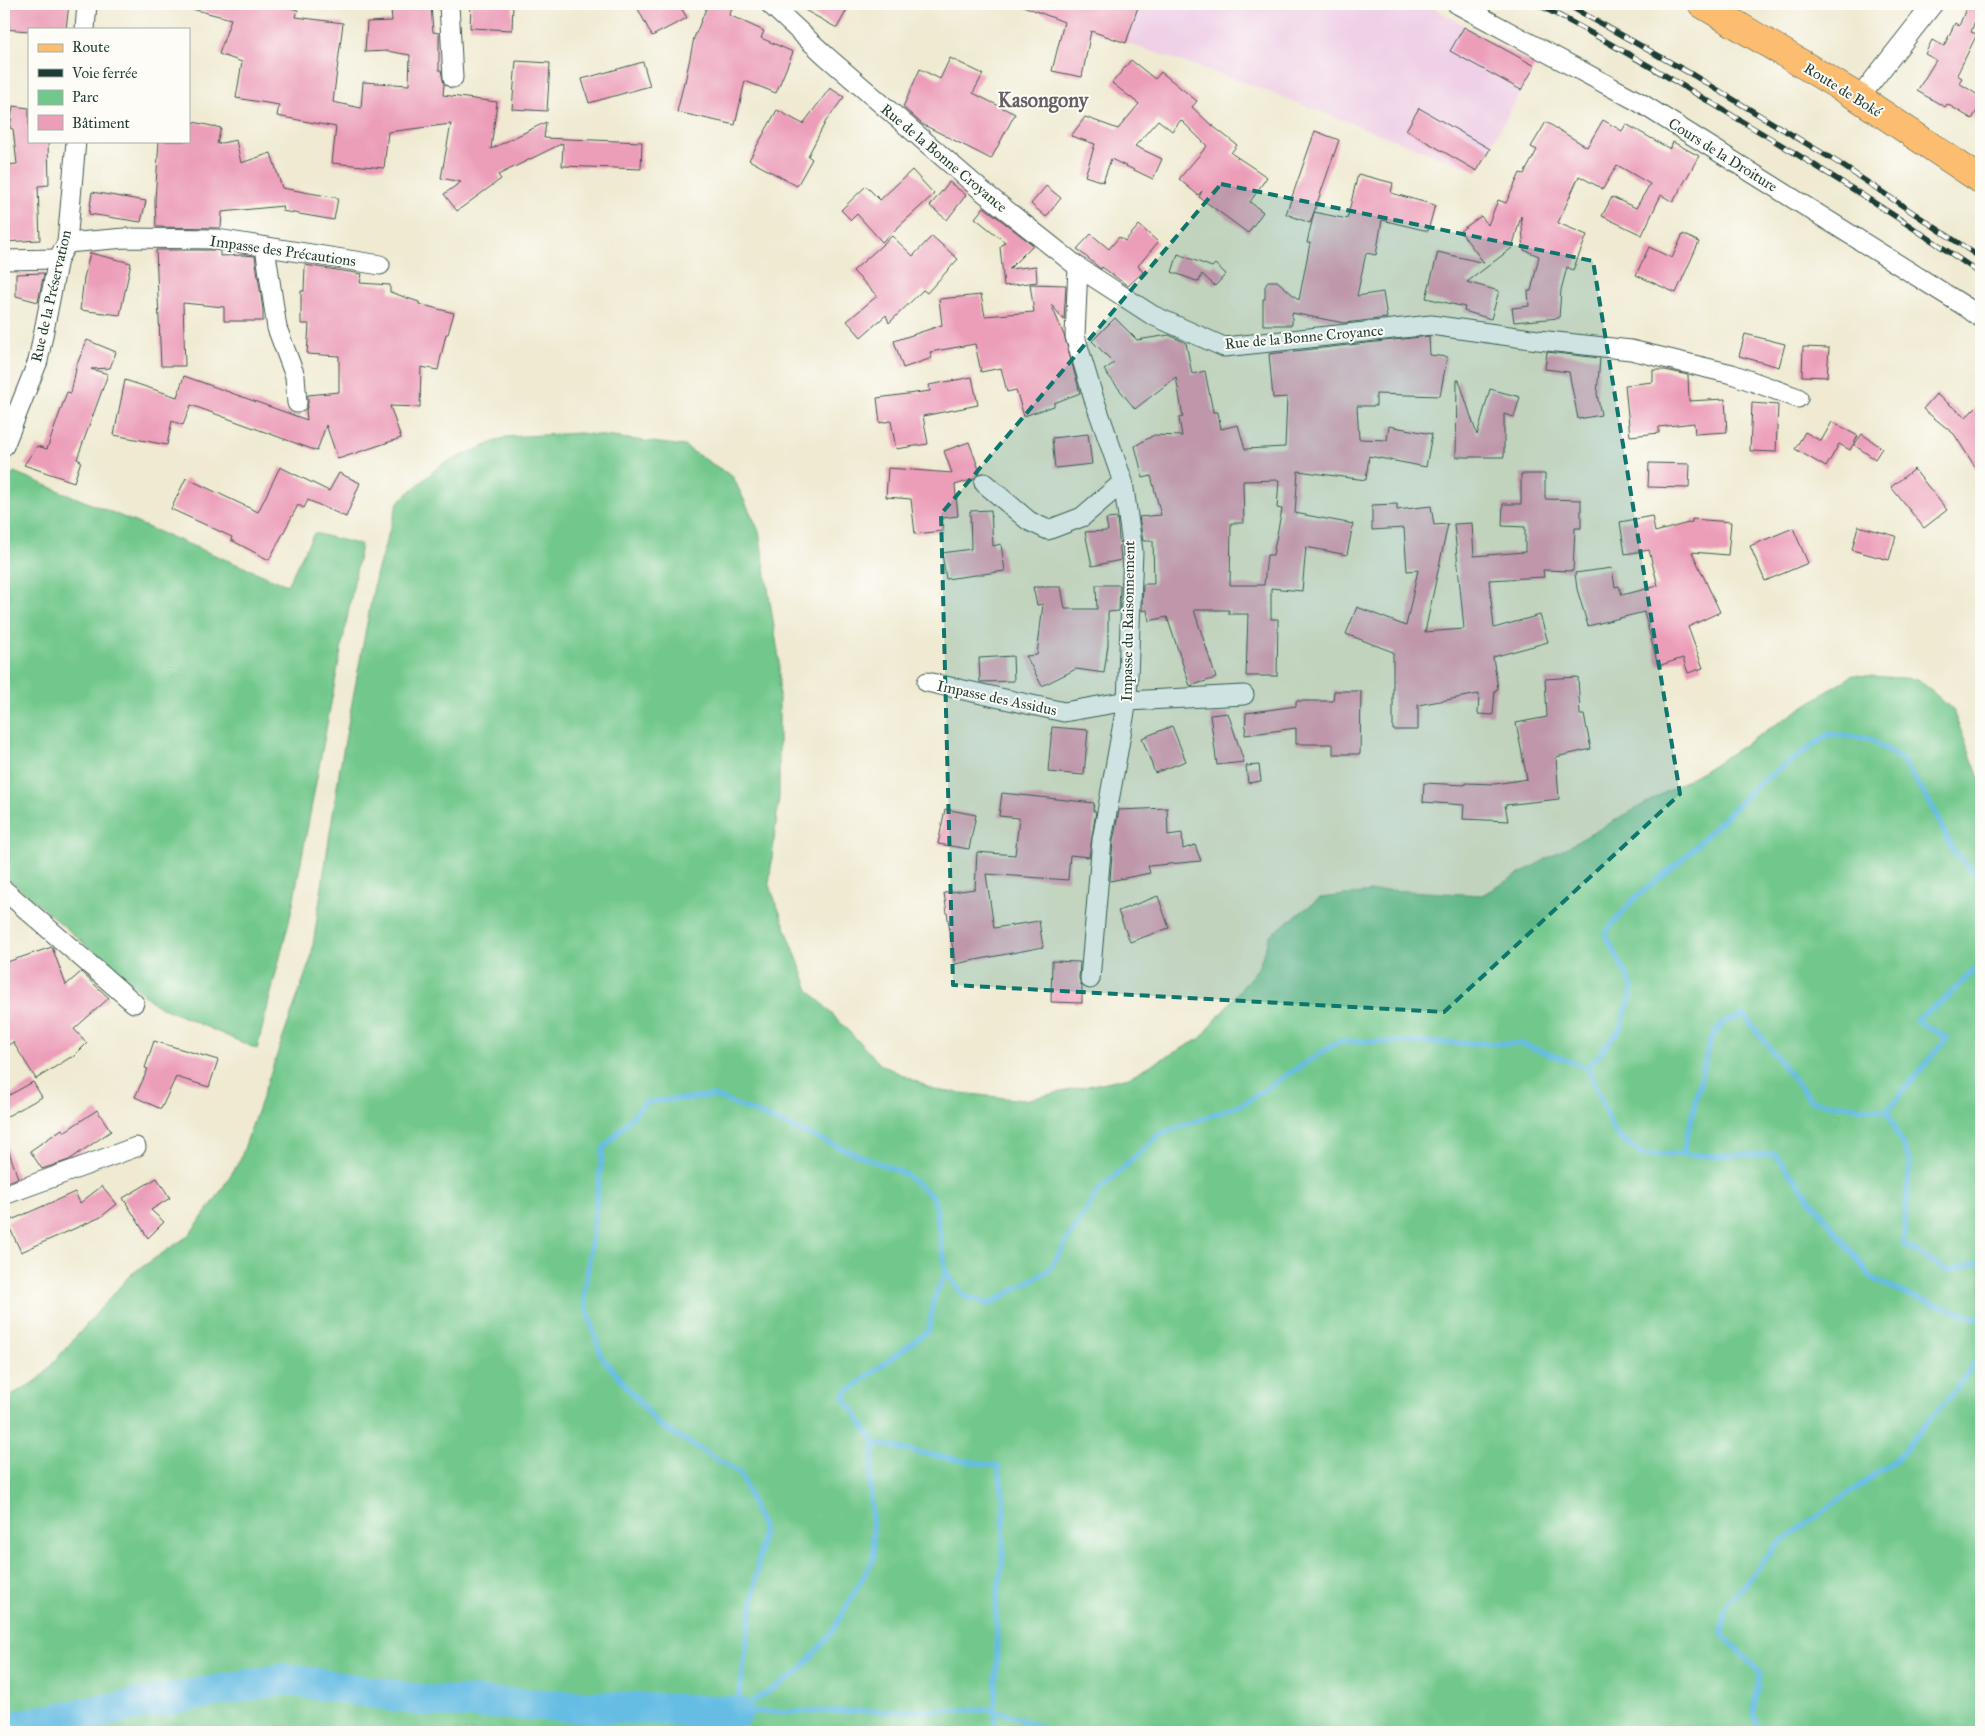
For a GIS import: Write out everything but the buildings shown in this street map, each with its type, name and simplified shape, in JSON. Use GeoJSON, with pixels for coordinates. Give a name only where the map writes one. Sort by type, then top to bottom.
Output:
{"type":"FeatureCollection","features":[{"type":"Feature","properties":{"kind":"main road","name":"Route de Boké"},"geometry":{"type":"LineString","coordinates":[[1702,4],[1859,98],[1981,180]]}},
{"type":"Feature","properties":{"kind":"street"},"geometry":{"type":"LineString","coordinates":[[85,28],[87,4]]}},
{"type":"Feature","properties":{"kind":"street"},"geometry":{"type":"LineString","coordinates":[[448,4],[453,78]]}},
{"type":"Feature","properties":{"kind":"street","name":"Rue de la Bonne Croyance"},"geometry":{"type":"LineString","coordinates":[[770,4],[826,56],[981,190],[1078,267],[1152,315],[1224,347],[1431,325],[1538,340],[1631,350],[1732,374],[1798,398]]}},
{"type":"Feature","properties":{"kind":"street","name":"Cours de la Droiture"},"geometry":{"type":"LineString","coordinates":[[1457,4],[1639,102],[1981,318]]}},
{"type":"Feature","properties":{"kind":"street"},"geometry":{"type":"LineString","coordinates":[[1859,98],[1932,4]]}},
{"type":"Feature","properties":{"kind":"street","name":"Rue de la Préservation"},"geometry":{"type":"LineString","coordinates":[[4,446],[38,361],[63,251],[76,142]]}},
{"type":"Feature","properties":{"kind":"street","name":"Impasse des Précautions"},"geometry":{"type":"LineString","coordinates":[[4,260],[63,251],[125,238],[217,239],[380,265]]}},
{"type":"Feature","properties":{"kind":"street"},"geometry":{"type":"LineString","coordinates":[[265,247],[277,328],[295,376],[297,403]]}},
{"type":"Feature","properties":{"kind":"street","name":"Impasse du Raisonnement"},"geometry":{"type":"LineString","coordinates":[[1078,267],[1075,336],[1093,396],[1123,482],[1133,551],[1128,701],[1102,840],[1090,979]]}},
{"type":"Feature","properties":{"kind":"street"},"geometry":{"type":"LineString","coordinates":[[984,483],[1030,521],[1048,530],[1082,517],[1123,482]]}},
{"type":"Feature","properties":{"kind":"street","name":"Impasse des Assidus"},"geometry":{"type":"LineString","coordinates":[[926,682],[1064,712],[1128,701],[1244,695]]}},
{"type":"Feature","properties":{"kind":"street"},"geometry":{"type":"LineString","coordinates":[[4,890],[134,1003]]}},
{"type":"Feature","properties":{"kind":"street"},"geometry":{"type":"LineString","coordinates":[[4,1195],[136,1147]]}},
{"type":"Feature","properties":{"kind":"highlighted area"},"geometry":{"type":"Polygon","coordinates":[[[1221,184],[1593,261],[1680,794],[1444,1012],[953,985],[941,514],[1221,184]]]}},
{"type":"Feature","properties":{"kind":"shaded area"},"geometry":{"type":"Polygon","coordinates":[[[1015,4],[1427,4],[1535,66],[1477,171],[1243,82],[1015,4]]]}},
{"type":"Feature","properties":{"kind":"green space"},"geometry":{"type":"Polygon","coordinates":[[[580,433],[684,446],[733,477],[759,531],[779,659],[779,797],[769,884],[809,990],[880,1064],[934,1090],[1024,1100],[1129,1077],[1201,1038],[1258,968],[1270,935],[1320,898],[1388,890],[1482,895],[1710,767],[1853,675],[1918,679],[1953,710],[1981,783],[1981,1732],[4,1732],[4,1399],[38,1380],[130,1275],[188,1236],[215,1200],[240,1160],[311,958],[340,767],[376,575],[398,502],[442,464],[506,437],[580,433]]]}},
{"type":"Feature","properties":{"kind":"green space"},"geometry":{"type":"Polygon","coordinates":[[[14,472],[287,585],[314,533],[361,545],[292,909],[257,1049],[156,1005],[4,875],[4,484],[14,472]]]}},
{"type":"Feature","properties":{"kind":"waterway"},"geometry":{"type":"LineString","coordinates":[[1588,1068],[1621,1028],[1633,988],[1605,933],[1635,898],[1683,859],[1756,786],[1829,734],[1870,739],[1902,760],[1932,806],[1953,851],[1981,879]]}},
{"type":"Feature","properties":{"kind":"waterway"},"geometry":{"type":"LineString","coordinates":[[1887,1111],[1947,1038],[1916,1020],[1943,1001],[1981,963]]}},
{"type":"Feature","properties":{"kind":"waterway"},"geometry":{"type":"LineString","coordinates":[[737,1712],[763,1530],[740,1473],[658,1424],[601,1356],[584,1298],[603,1149],[646,1102],[715,1096],[905,1174],[934,1198],[946,1272],[964,1296],[990,1304],[1049,1270],[1098,1191],[1160,1134],[1243,1104],[1339,1041],[1521,1044],[1588,1068],[1614,1132],[1643,1155],[1683,1154],[1710,1040],[1724,1022],[1744,1015],[1811,1101],[1887,1111],[1910,1161],[1903,1244],[1948,1271],[1981,1261]]}},
{"type":"Feature","properties":{"kind":"waterway"},"geometry":{"type":"LineString","coordinates":[[1683,1154],[1711,1156],[1775,1154],[1872,1278],[1903,1293],[1981,1320]]}},
{"type":"Feature","properties":{"kind":"waterway"},"geometry":{"type":"LineString","coordinates":[[737,1712],[797,1673],[831,1634],[874,1558],[870,1479],[875,1443],[843,1395],[929,1330],[933,1301],[946,1272]]}},
{"type":"Feature","properties":{"kind":"waterway"},"geometry":{"type":"LineString","coordinates":[[1759,1732],[1753,1713],[1760,1672],[1723,1635],[1725,1607],[1780,1542],[1896,1460],[1968,1374],[1981,1353]]}},
{"type":"Feature","properties":{"kind":"waterway"},"geometry":{"type":"LineString","coordinates":[[875,1443],[941,1457],[998,1466],[1004,1500],[1003,1557],[996,1606],[997,1649],[994,1732]]}},
{"type":"Feature","properties":{"kind":"waterway"},"geometry":{"type":"LineString","coordinates":[[4,1728],[284,1679],[428,1701],[737,1712]]}},
{"type":"Feature","properties":{"kind":"waterway"},"geometry":{"type":"LineString","coordinates":[[739,1712],[996,1710],[1055,1732]]}},
{"type":"Feature","properties":{"kind":"railway"},"geometry":{"type":"LineString","coordinates":[[1537,4],[1588,31],[1800,156],[1981,274]]}},
{"type":"Feature","properties":{"kind":"railway"},"geometry":{"type":"LineString","coordinates":[[1566,4],[1693,75],[1837,162],[1981,258]]}},
{"type":"Feature","properties":{"kind":"district","name":"Kasongony"},"geometry":{"type":"Point","coordinates":[1043,100]}}]}
